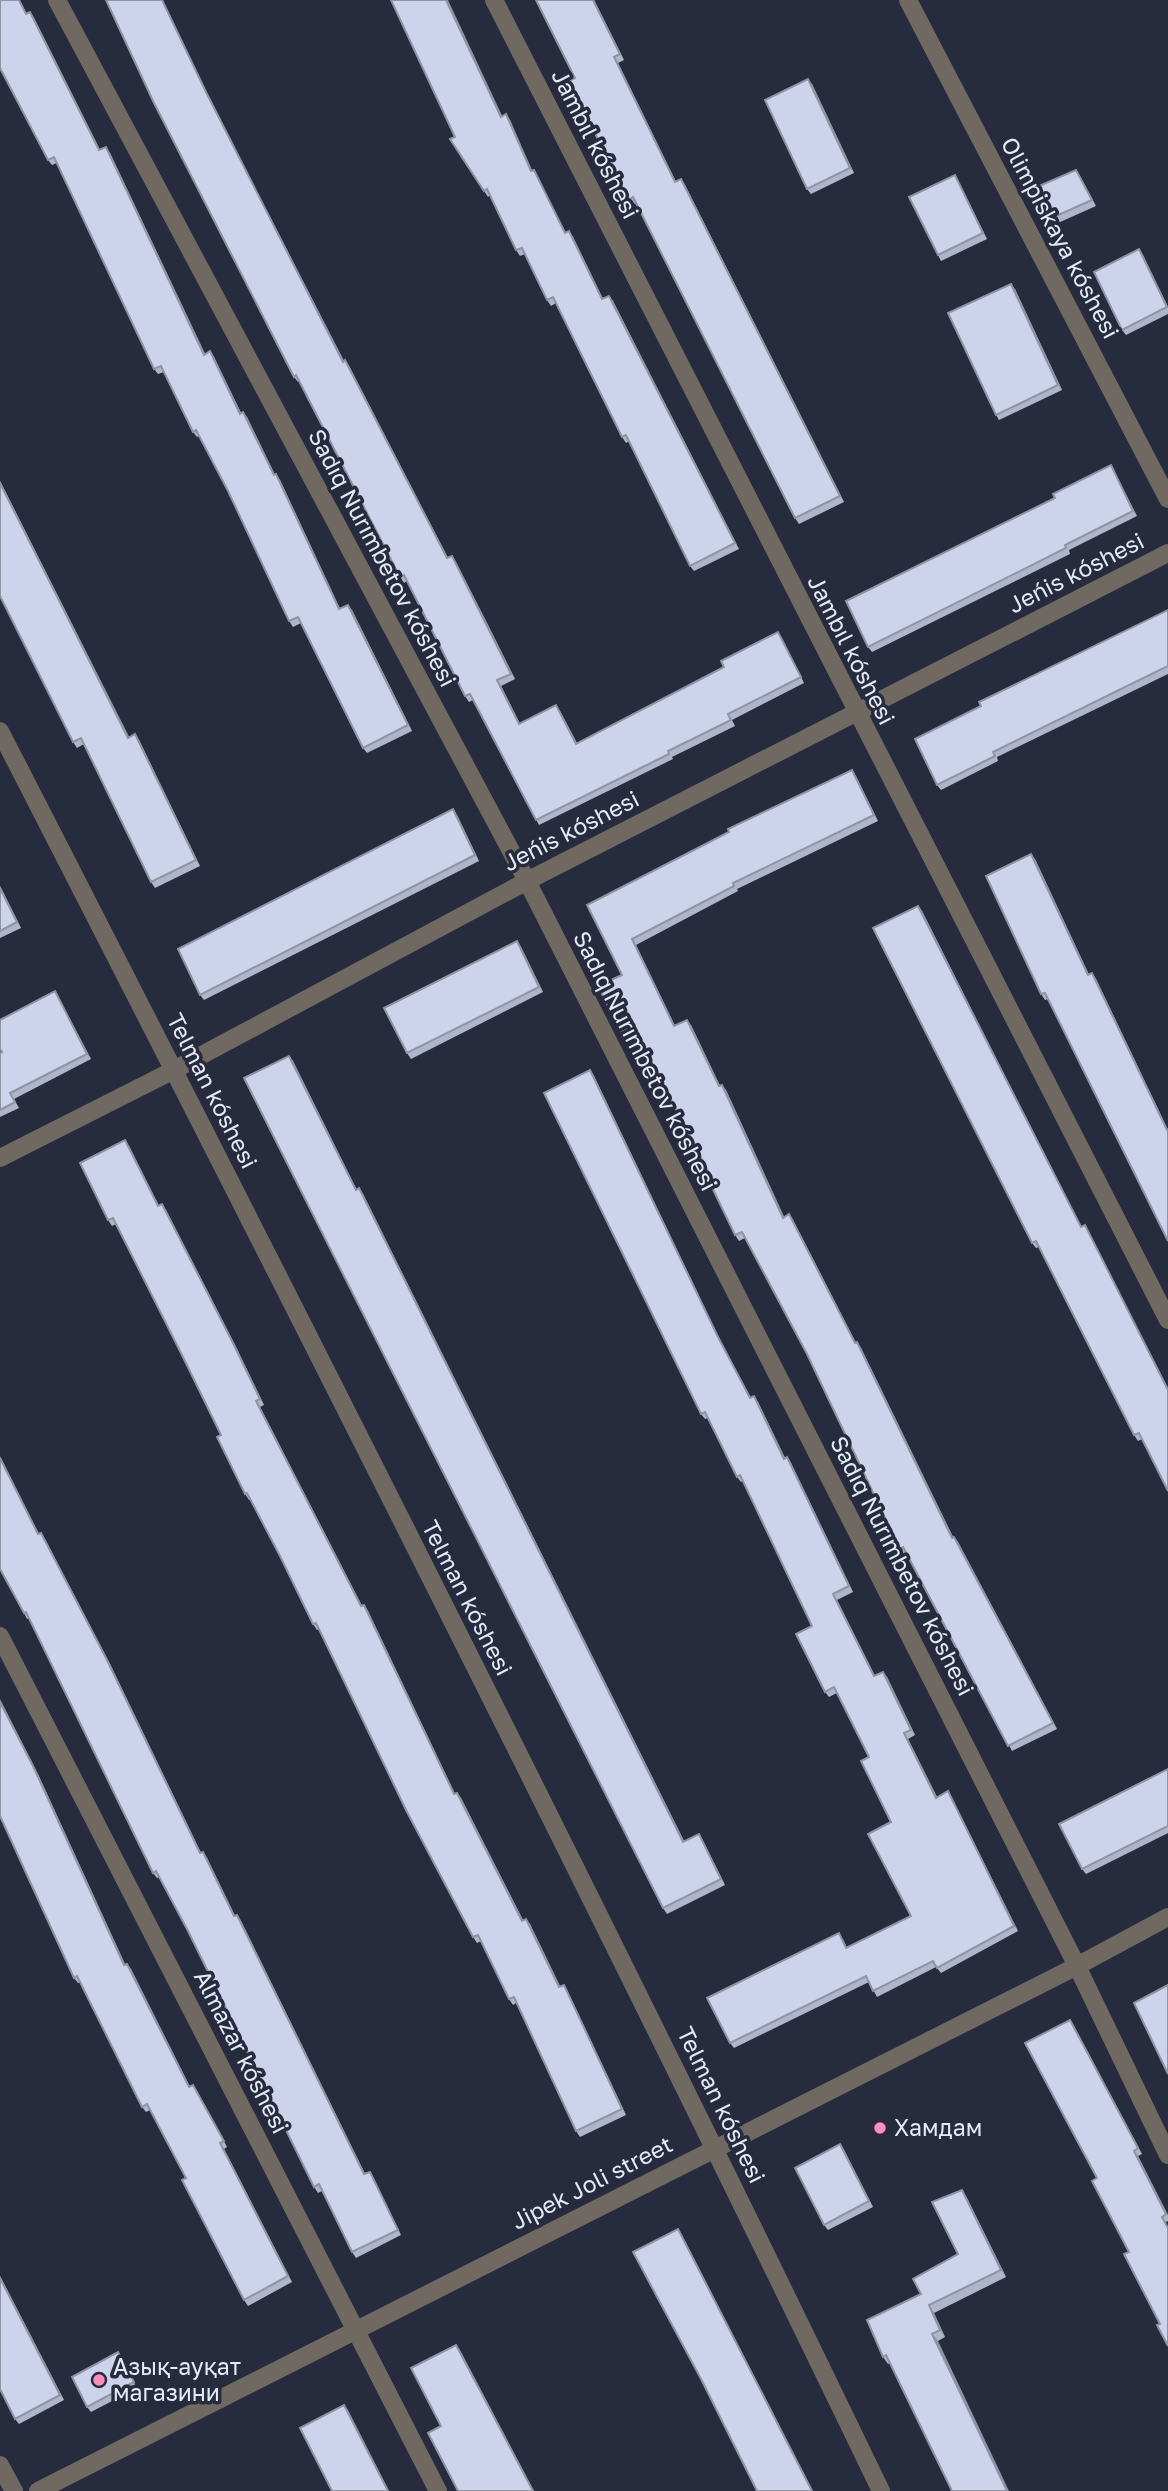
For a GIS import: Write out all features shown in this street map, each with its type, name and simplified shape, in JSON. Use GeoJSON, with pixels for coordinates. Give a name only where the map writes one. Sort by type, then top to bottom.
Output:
{"type":"FeatureCollection","features":[{"type":"Feature","properties":{"kind":"street","name":"Sadıq Nurımbetov kóshesi"},"geometry":{"type":"LineString","coordinates":[[58,0],[527,881],[1077,1966],[1168,2155]]}},
{"type":"Feature","properties":{"kind":"street","name":"Jambıl kóshesi"},"geometry":{"type":"LineString","coordinates":[[494,0],[1168,1320]]}},
{"type":"Feature","properties":{"kind":"street","name":"Olimpiskaya kóshesi"},"geometry":{"type":"LineString","coordinates":[[908,0],[1168,499]]}},
{"type":"Feature","properties":{"kind":"street","name":"Jeńis kóshesi"},"geometry":{"type":"LineString","coordinates":[[0,1158],[174,1070],[527,881],[1168,553]]}},
{"type":"Feature","properties":{"kind":"street","name":"Telman kóshesi"},"geometry":{"type":"LineString","coordinates":[[0,731],[174,1070],[716,2148],[881,2491]]}},
{"type":"Feature","properties":{"kind":"street","name":"Almazar kóshesi"},"geometry":{"type":"LineString","coordinates":[[0,1636],[438,2491]]}},
{"type":"Feature","properties":{"kind":"street","name":"Jipek Joli street"},"geometry":{"type":"LineString","coordinates":[[38,2491],[1077,1966],[1168,1917]]}},
{"type":"Feature","properties":{"kind":"street"},"geometry":{"type":"LineString","coordinates":[[0,2465],[14,2491]]}},
{"type":"Feature","properties":{"kind":"building"},"geometry":{"type":"Polygon","coordinates":[[[0,0],[19,0],[26,14],[30,12],[99,150],[106,147],[204,355],[210,351],[240,414],[243,412],[274,475],[276,474],[339,609],[348,605],[408,725],[363,748],[298,617],[289,621],[196,430],[193,432],[161,366],[154,369],[54,157],[48,160],[0,68],[0,0]]]}},
{"type":"Feature","properties":{"kind":"building"},"geometry":{"type":"Polygon","coordinates":[[[106,0],[162,0],[343,362],[345,360],[447,558],[452,556],[511,674],[497,680],[519,724],[556,705],[576,744],[724,667],[721,661],[778,632],[801,677],[728,714],[731,720],[668,751],[669,754],[536,820],[470,694],[465,696],[404,575],[400,577],[296,375],[294,377],[154,103],[106,0]]]}},
{"type":"Feature","properties":{"kind":"building"},"geometry":{"type":"Polygon","coordinates":[[[391,0],[446,0],[501,117],[506,114],[531,171],[534,170],[565,233],[569,231],[602,299],[609,296],[735,543],[690,566],[626,435],[622,437],[553,297],[547,300],[522,248],[516,250],[487,189],[484,191],[450,139],[455,137],[391,0]]]}},
{"type":"Feature","properties":{"kind":"building"},"geometry":{"type":"Polygon","coordinates":[[[536,0],[593,0],[620,54],[614,57],[675,182],[681,179],[840,496],[795,518],[633,197],[628,200],[569,81],[575,78],[536,0]]]}},
{"type":"Feature","properties":{"kind":"building"},"geometry":{"type":"Polygon","coordinates":[[[808,79],[850,168],[807,189],[765,100],[808,79]]]}},
{"type":"Feature","properties":{"kind":"building"},"geometry":{"type":"Polygon","coordinates":[[[1076,170],[1092,200],[1045,221],[1032,189],[1076,170]]]}},
{"type":"Feature","properties":{"kind":"building"},"geometry":{"type":"Polygon","coordinates":[[[955,175],[983,233],[938,255],[909,197],[955,175]]]}},
{"type":"Feature","properties":{"kind":"building"},"geometry":{"type":"Polygon","coordinates":[[[1139,249],[1167,307],[1122,330],[1094,272],[1139,249]]]}},
{"type":"Feature","properties":{"kind":"building"},"geometry":{"type":"Polygon","coordinates":[[[1011,284],[1058,385],[996,415],[948,313],[1011,284]]]}},
{"type":"Feature","properties":{"kind":"building"},"geometry":{"type":"Polygon","coordinates":[[[1111,465],[1133,511],[1065,545],[1066,548],[868,647],[846,601],[1055,498],[1053,494],[1111,465]]]}},
{"type":"Feature","properties":{"kind":"building"},"geometry":{"type":"Polygon","coordinates":[[[0,483],[128,738],[135,734],[196,860],[151,882],[81,738],[73,742],[0,596],[0,483]]]}},
{"type":"Feature","properties":{"kind":"building"},"geometry":{"type":"Polygon","coordinates":[[[1168,610],[1168,666],[993,752],[995,756],[937,785],[915,739],[981,706],[979,702],[1168,610]]]}},
{"type":"Feature","properties":{"kind":"building"},"geometry":{"type":"Polygon","coordinates":[[[852,770],[874,815],[733,883],[734,886],[632,939],[674,1026],[687,1020],[719,1086],[722,1085],[783,1218],[789,1214],[855,1343],[857,1342],[952,1538],[954,1537],[1053,1723],[1008,1746],[903,1547],[900,1549],[807,1354],[742,1232],[735,1235],[707,1177],[710,1175],[639,1038],[627,1044],[598,986],[622,975],[587,905],[729,832],[728,829],[852,770]]]}},
{"type":"Feature","properties":{"kind":"building"},"geometry":{"type":"Polygon","coordinates":[[[453,809],[475,855],[200,995],[178,949],[453,809]]]}},
{"type":"Feature","properties":{"kind":"building"},"geometry":{"type":"Polygon","coordinates":[[[1031,854],[1088,975],[1092,973],[1168,1132],[1168,1241],[1045,993],[1041,994],[986,876],[1031,854]]]}},
{"type":"Feature","properties":{"kind":"building"},"geometry":{"type":"Polygon","coordinates":[[[0,888],[17,922],[0,931],[0,888]]]}},
{"type":"Feature","properties":{"kind":"building"},"geometry":{"type":"Polygon","coordinates":[[[918,906],[1081,1227],[1085,1225],[1168,1390],[1168,1491],[1139,1433],[1134,1435],[1036,1241],[1032,1243],[873,928],[918,906]]]}},
{"type":"Feature","properties":{"kind":"building"},"geometry":{"type":"Polygon","coordinates":[[[517,941],[539,987],[407,1053],[384,1008],[517,941]]]}},
{"type":"Feature","properties":{"kind":"building"},"geometry":{"type":"Polygon","coordinates":[[[55,991],[87,1054],[10,1093],[15,1102],[0,1110],[0,1020],[55,991]]]}},
{"type":"Feature","properties":{"kind":"building"},"geometry":{"type":"Polygon","coordinates":[[[289,1056],[356,1190],[359,1188],[683,1842],[699,1834],[721,1879],[663,1908],[244,1078],[289,1056]]]}},
{"type":"Feature","properties":{"kind":"building"},"geometry":{"type":"Polygon","coordinates":[[[590,1070],[717,1335],[750,1398],[754,1396],[784,1459],[787,1457],[849,1586],[833,1594],[874,1676],[883,1672],[911,1730],[904,1733],[936,1798],[948,1791],[1014,1926],[937,1968],[933,1961],[873,1991],[866,1976],[730,2043],[707,1998],[839,1933],[846,1948],[911,1916],[868,1834],[891,1822],[861,1761],[869,1757],[834,1687],[825,1692],[796,1634],[812,1626],[740,1475],[737,1477],[705,1412],[701,1414],[544,1093],[590,1070]]]}},
{"type":"Feature","properties":{"kind":"building"},"geometry":{"type":"Polygon","coordinates":[[[125,1140],[158,1206],[162,1204],[232,1341],[260,1399],[256,1401],[361,1606],[364,1605],[454,1794],[457,1793],[522,1921],[526,1919],[559,1987],[564,1985],[622,2109],[576,2131],[514,1997],[509,1999],[478,1935],[473,1937],[407,1812],[316,1623],[313,1624],[280,1556],[247,1493],[245,1494],[217,1437],[221,1435],[113,1218],[108,1220],[80,1163],[125,1140]]]}},
{"type":"Feature","properties":{"kind":"building"},"geometry":{"type":"Polygon","coordinates":[[[0,1458],[106,1658],[200,1853],[203,1852],[234,1916],[237,1915],[364,2174],[370,2172],[398,2230],[352,2252],[319,2184],[314,2187],[188,1931],[156,1871],[153,1873],[26,1612],[24,1613],[0,1569],[0,1458]]]}},
{"type":"Feature","properties":{"kind":"building"},"geometry":{"type":"Polygon","coordinates":[[[0,1702],[33,1766],[124,1965],[127,1964],[189,2087],[193,2085],[224,2141],[220,2143],[288,2276],[244,2300],[182,2180],[186,2178],[147,2104],[142,2107],[77,1976],[74,1978],[0,1816],[0,1702]]]}},
{"type":"Feature","properties":{"kind":"building"},"geometry":{"type":"Polygon","coordinates":[[[1168,1769],[1168,1826],[1082,1869],[1059,1824],[1168,1769]]]}},
{"type":"Feature","properties":{"kind":"building"},"geometry":{"type":"Polygon","coordinates":[[[1168,1985],[1168,2074],[1134,2003],[1168,1985]]]}},
{"type":"Feature","properties":{"kind":"building"},"geometry":{"type":"Polygon","coordinates":[[[1070,2020],[1138,2148],[1134,2151],[1166,2214],[1162,2217],[1168,2228],[1168,2346],[1157,2325],[1160,2324],[1124,2254],[1129,2252],[1092,2181],[1097,2178],[1025,2043],[1070,2020]]]}},
{"type":"Feature","properties":{"kind":"building"},"geometry":{"type":"Polygon","coordinates":[[[840,2144],[869,2201],[824,2225],[795,2168],[840,2144]]]}},
{"type":"Feature","properties":{"kind":"building"},"geometry":{"type":"Polygon","coordinates":[[[962,2190],[1001,2270],[929,2305],[940,2330],[932,2334],[1007,2491],[952,2491],[886,2355],[883,2357],[867,2320],[921,2294],[913,2279],[958,2254],[932,2202],[962,2190]]]}},
{"type":"Feature","properties":{"kind":"building"},"geometry":{"type":"Polygon","coordinates":[[[678,2229],[812,2491],[757,2491],[633,2252],[678,2229]]]}},
{"type":"Feature","properties":{"kind":"building"},"geometry":{"type":"Polygon","coordinates":[[[0,2278],[60,2395],[15,2419],[0,2389],[0,2278]]]}},
{"type":"Feature","properties":{"kind":"building"},"geometry":{"type":"Polygon","coordinates":[[[456,2345],[533,2491],[458,2491],[428,2433],[441,2426],[411,2368],[456,2345]]]}},
{"type":"Feature","properties":{"kind":"building"},"geometry":{"type":"Polygon","coordinates":[[[118,2352],[134,2382],[87,2407],[72,2377],[118,2352]]]}},
{"type":"Feature","properties":{"kind":"building"},"geometry":{"type":"Polygon","coordinates":[[[344,2405],[388,2491],[332,2491],[300,2428],[344,2405]]]}},
{"type":"Feature","properties":{"kind":"place","name":"Хамдам"},"geometry":{"type":"Point","coordinates":[880,2128]}},
{"type":"Feature","properties":{"kind":"place","name":"Азық-ауқат магазини"},"geometry":{"type":"Point","coordinates":[99,2380]}}]}
